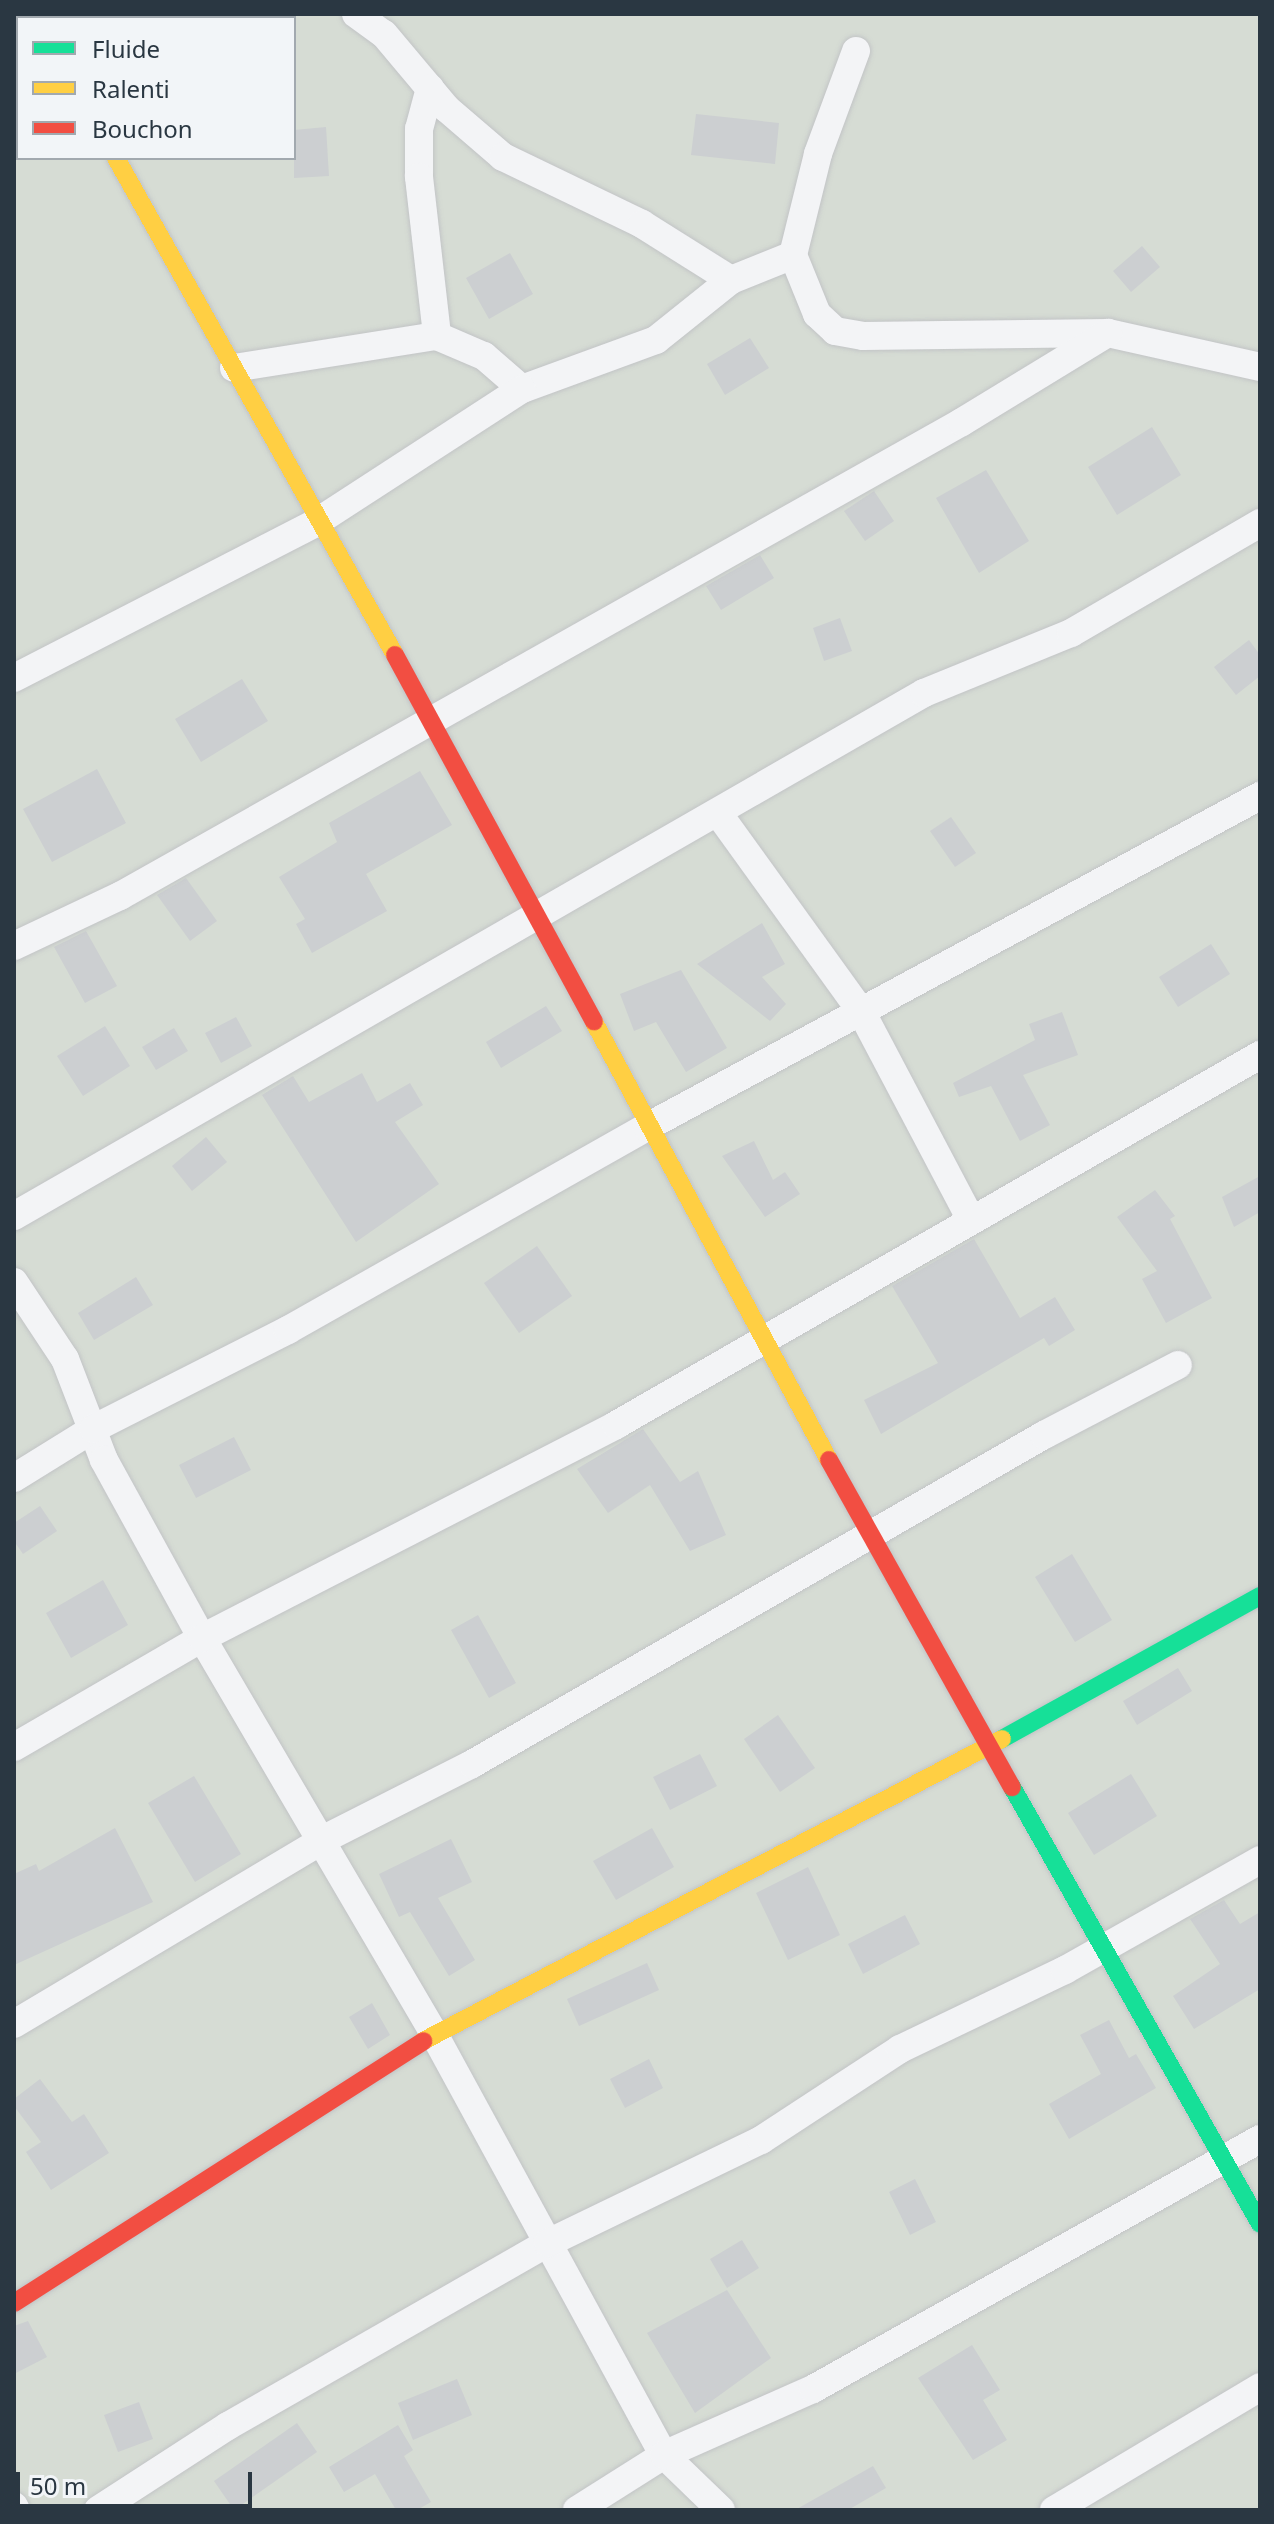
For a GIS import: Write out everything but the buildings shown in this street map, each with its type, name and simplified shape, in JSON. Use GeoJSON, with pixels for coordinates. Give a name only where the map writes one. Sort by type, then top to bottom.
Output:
{"type":"FeatureCollection","features":[{"type":"Feature","properties":{"kind":"street"},"geometry":{"type":"LineString","coordinates":[[356,14],[384,34],[430,88],[503,157],[642,224],[731,280]]}},
{"type":"Feature","properties":{"kind":"street"},"geometry":{"type":"LineString","coordinates":[[856,51],[818,154],[793,255],[817,314],[835,331],[863,336],[1108,333],[1260,367]]}},
{"type":"Feature","properties":{"kind":"street"},"geometry":{"type":"LineString","coordinates":[[430,88],[419,129],[419,177],[437,336]]}},
{"type":"Feature","properties":{"kind":"street"},"geometry":{"type":"LineString","coordinates":[[117,160],[317,522],[429,716],[534,919],[871,1538],[1108,1948],[1260,2224]]}},
{"type":"Feature","properties":{"kind":"street"},"geometry":{"type":"LineString","coordinates":[[14,678],[317,522],[522,389],[656,340],[731,280],[793,255]]}},
{"type":"Feature","properties":{"kind":"street"},"geometry":{"type":"LineString","coordinates":[[14,946],[120,896],[429,716],[962,422],[1108,333]]}},
{"type":"Feature","properties":{"kind":"street"},"geometry":{"type":"LineString","coordinates":[[234,368],[437,336],[484,356],[522,389]]}},
{"type":"Feature","properties":{"kind":"street"},"geometry":{"type":"LineString","coordinates":[[14,1216],[924,693],[1071,633],[1260,523]]}},
{"type":"Feature","properties":{"kind":"street"},"geometry":{"type":"LineString","coordinates":[[14,1478],[93,1429],[288,1330],[647,1127],[1260,796]]}},
{"type":"Feature","properties":{"kind":"street"},"geometry":{"type":"LineString","coordinates":[[718,813],[862,1013],[971,1220]]}},
{"type":"Feature","properties":{"kind":"street"},"geometry":{"type":"LineString","coordinates":[[14,1747],[202,1638],[497,1491],[763,1335],[1260,1055]]}},
{"type":"Feature","properties":{"kind":"street"},"geometry":{"type":"LineString","coordinates":[[14,1282],[65,1359],[93,1429],[202,1638],[324,1839],[664,2455],[721,2510]]}},
{"type":"Feature","properties":{"kind":"street"},"geometry":{"type":"LineString","coordinates":[[14,2024],[324,1839],[472,1764],[871,1538],[1044,1435],[1178,1365]]}},
{"type":"Feature","properties":{"kind":"street"},"geometry":{"type":"LineString","coordinates":[[14,2303],[434,2034],[991,1745],[1260,1596]]}},
{"type":"Feature","properties":{"kind":"street"},"geometry":{"type":"LineString","coordinates":[[98,2510],[228,2426],[548,2243],[761,2140],[900,2049],[1108,1948],[1260,1860]]}},
{"type":"Feature","properties":{"kind":"street"},"geometry":{"type":"LineString","coordinates":[[577,2510],[664,2455],[813,2389],[1260,2139]]}},
{"type":"Feature","properties":{"kind":"street"},"geometry":{"type":"LineString","coordinates":[[1054,2510],[1260,2387]]}},
{"type":"Feature","properties":{"kind":"shaded area"},"geometry":{"type":"Polygon","coordinates":[[[14,14],[1260,14],[1260,2510],[14,2510],[14,14]]]}},
{"type":"Feature","properties":{"kind":"traffic: fast"},"geometry":{"type":"LineString","coordinates":[[1002,1739],[1260,1596]]}},
{"type":"Feature","properties":{"kind":"traffic: fast"},"geometry":{"type":"LineString","coordinates":[[1012,1787],[1260,2224]]}},
{"type":"Feature","properties":{"kind":"traffic: slow"},"geometry":{"type":"LineString","coordinates":[[117,160],[395,655]]}},
{"type":"Feature","properties":{"kind":"traffic: slow"},"geometry":{"type":"LineString","coordinates":[[594,1022],[829,1460]]}},
{"type":"Feature","properties":{"kind":"traffic: slow"},"geometry":{"type":"LineString","coordinates":[[423,2041],[1002,1739]]}},
{"type":"Feature","properties":{"kind":"traffic: jam"},"geometry":{"type":"LineString","coordinates":[[395,655],[594,1022]]}},
{"type":"Feature","properties":{"kind":"traffic: jam"},"geometry":{"type":"LineString","coordinates":[[829,1460],[1012,1787]]}},
{"type":"Feature","properties":{"kind":"traffic: jam"},"geometry":{"type":"LineString","coordinates":[[14,2303],[423,2041]]}}]}
